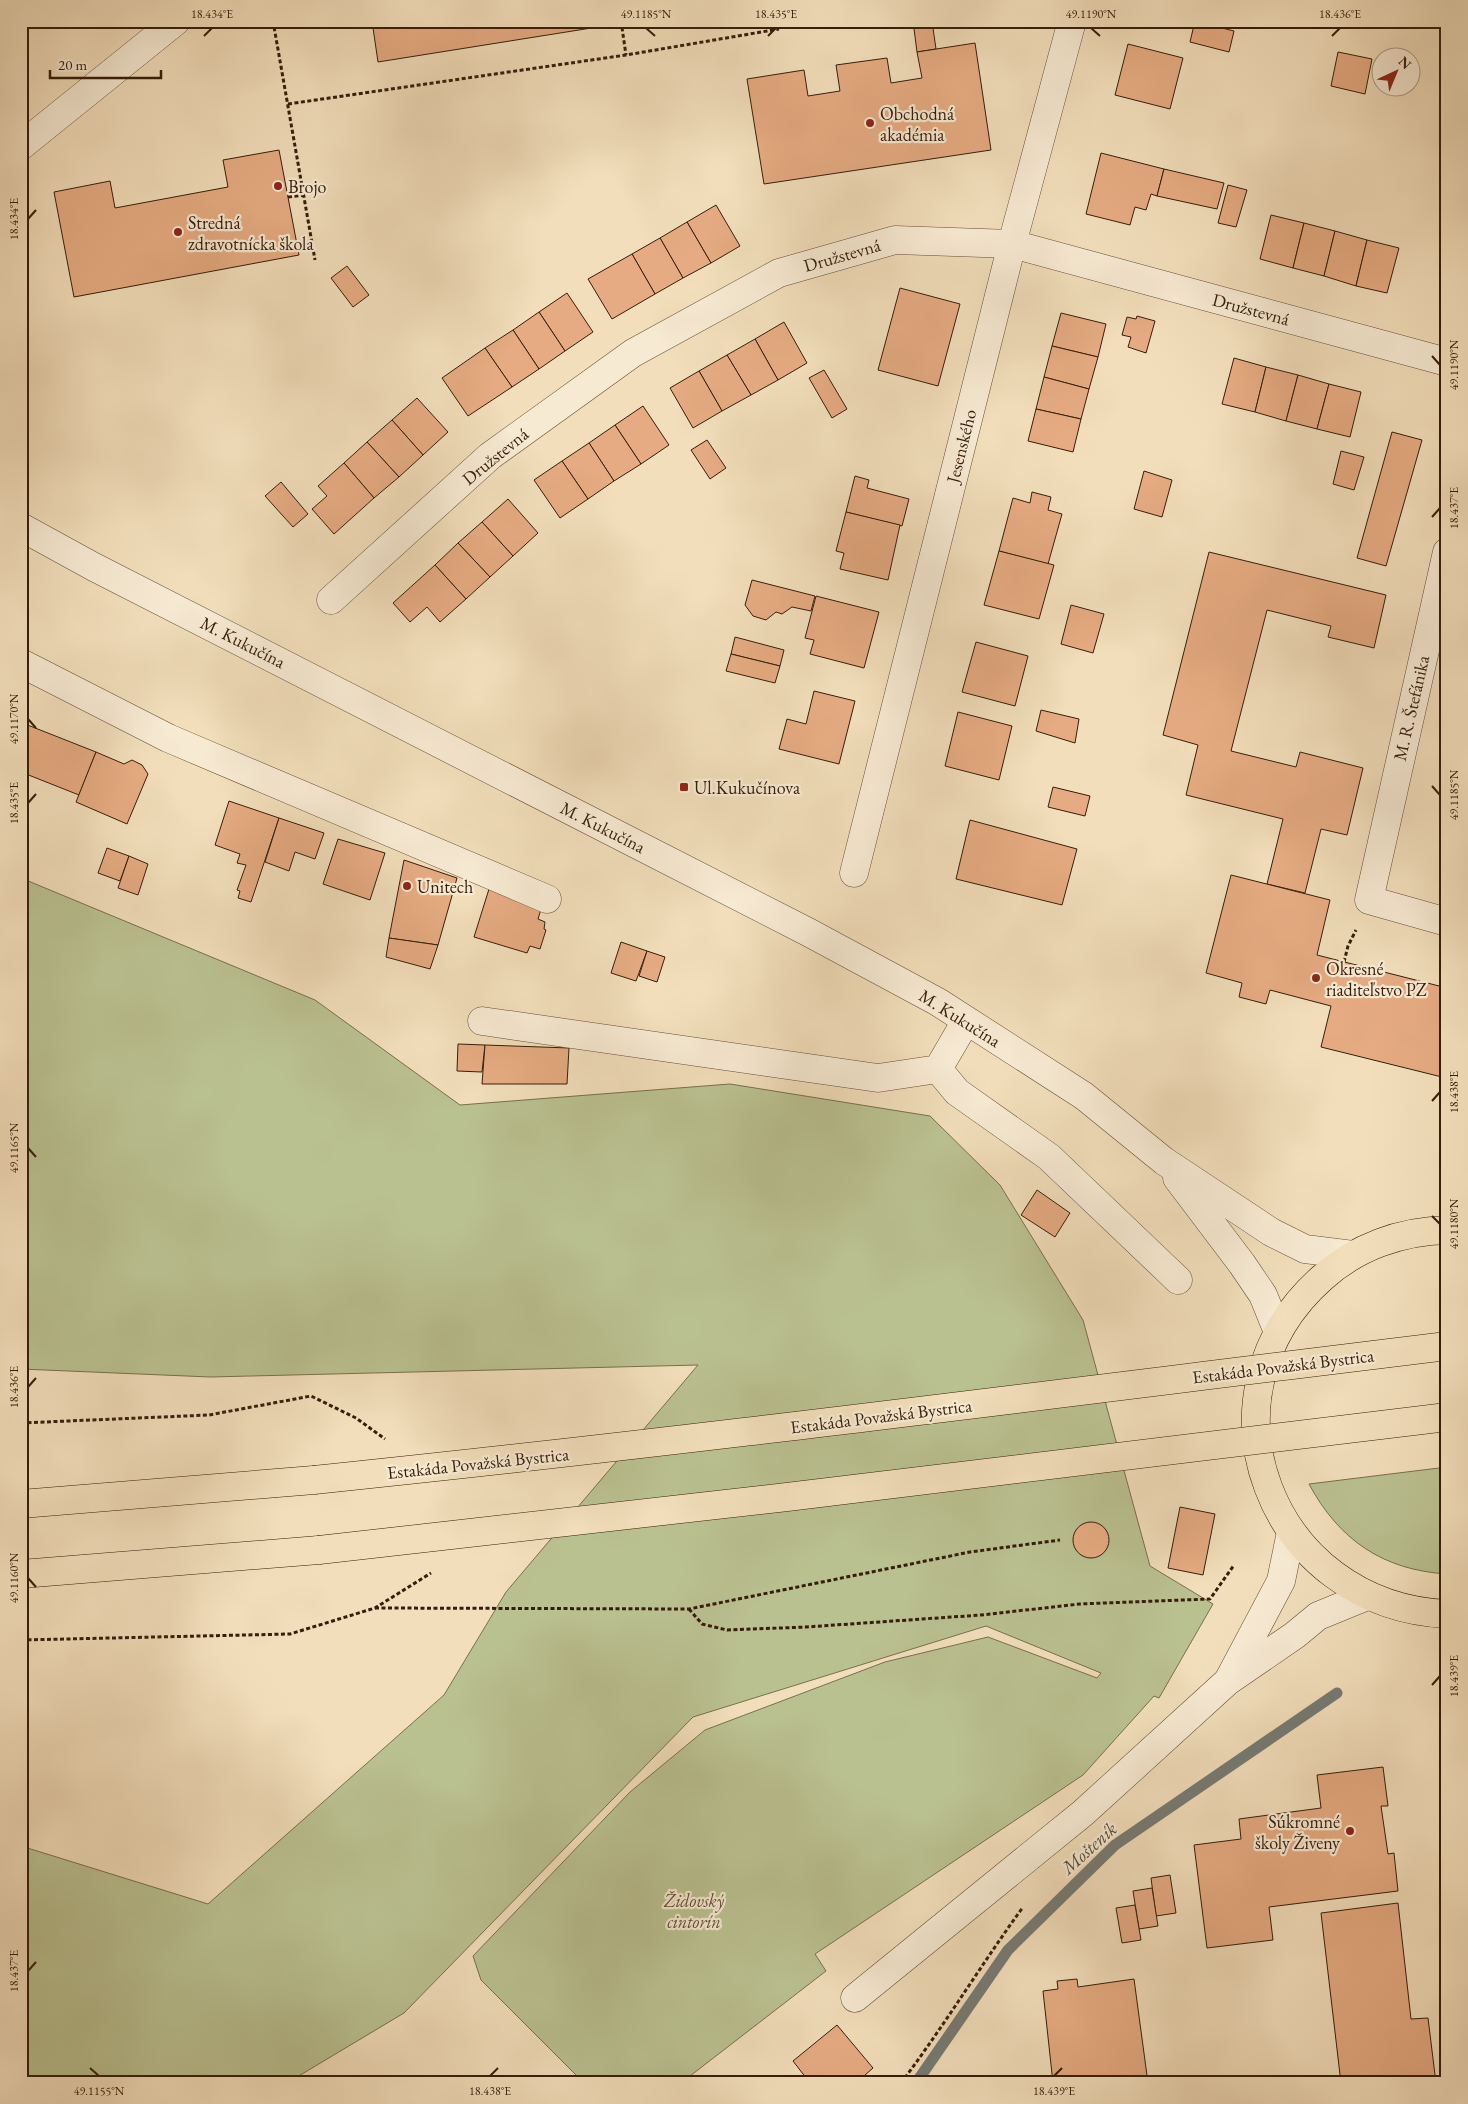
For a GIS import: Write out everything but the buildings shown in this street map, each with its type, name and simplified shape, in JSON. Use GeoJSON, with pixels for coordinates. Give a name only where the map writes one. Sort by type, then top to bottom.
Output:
{"type":"FeatureCollection","features":[{"type":"Feature","properties":{"kind":"main road"},"geometry":{"type":"LineString","coordinates":[[1446,1615],[1392,1606],[1367,1596],[1345,1584],[1306,1551],[1291,1532],[1276,1506],[1264,1478],[1258,1448],[1256,1418],[1259,1388],[1266,1360],[1278,1332],[1292,1309],[1310,1288],[1330,1270],[1352,1255],[1378,1243],[1404,1235],[1447,1230]]}},
{"type":"Feature","properties":{"kind":"main road","name":"Estakáda Považská Bystrica"},"geometry":{"type":"LineString","coordinates":[[21,1504],[314,1480],[520,1459],[1447,1346]]}},
{"type":"Feature","properties":{"kind":"main road"},"geometry":{"type":"LineString","coordinates":[[21,1574],[319,1550],[777,1499],[1447,1416]]}},
{"type":"Feature","properties":{"kind":"street"},"geometry":{"type":"LineString","coordinates":[[21,146],[176,21]]}},
{"type":"Feature","properties":{"kind":"street","name":"Jesenského"},"geometry":{"type":"LineString","coordinates":[[854,873],[1012,244],[1072,21]]}},
{"type":"Feature","properties":{"kind":"street","name":"Družstevná"},"geometry":{"type":"LineString","coordinates":[[331,600],[490,456],[633,354],[779,273],[896,240],[1012,244],[1447,362]]}},
{"type":"Feature","properties":{"kind":"street","name":"M. Kukučína"},"geometry":{"type":"LineString","coordinates":[[21,527],[94,567],[808,932],[938,1002],[1084,1096],[1164,1161],[1271,1232],[1306,1248],[1352,1255]]}},
{"type":"Feature","properties":{"kind":"street","name":"M. R. Štefánika"},"geometry":{"type":"LineString","coordinates":[[1447,552],[1369,900],[1447,922]]}},
{"type":"Feature","properties":{"kind":"street"},"geometry":{"type":"LineString","coordinates":[[21,663],[168,738],[547,898]]}},
{"type":"Feature","properties":{"kind":"street"},"geometry":{"type":"LineString","coordinates":[[482,1021],[878,1078],[938,1069]]}},
{"type":"Feature","properties":{"kind":"street"},"geometry":{"type":"LineString","coordinates":[[938,1069],[966,1021]]}},
{"type":"Feature","properties":{"kind":"street"},"geometry":{"type":"LineString","coordinates":[[938,1069],[957,1092],[1050,1157],[1178,1280]]}},
{"type":"Feature","properties":{"kind":"street","name":"M. Kukučína"},"geometry":{"type":"LineString","coordinates":[[1164,1161],[1263,1295],[1278,1332]]}},
{"type":"Feature","properties":{"kind":"street"},"geometry":{"type":"LineString","coordinates":[[1228,1681],[1281,1580],[1291,1532]]}},
{"type":"Feature","properties":{"kind":"street"},"geometry":{"type":"LineString","coordinates":[[855,1998],[1083,1813],[1228,1681],[1295,1635],[1318,1616],[1367,1596]]}},
{"type":"Feature","properties":{"kind":"path"},"geometry":{"type":"LineString","coordinates":[[272,21],[315,260]]}},
{"type":"Feature","properties":{"kind":"path"},"geometry":{"type":"LineString","coordinates":[[621,21],[626,55]]}},
{"type":"Feature","properties":{"kind":"path"},"geometry":{"type":"LineString","coordinates":[[932,22],[942,21]]}},
{"type":"Feature","properties":{"kind":"path"},"geometry":{"type":"LineString","coordinates":[[288,104],[626,55],[779,29]]}},
{"type":"Feature","properties":{"kind":"path"},"geometry":{"type":"LineString","coordinates":[[288,197],[304,194]]}},
{"type":"Feature","properties":{"kind":"path"},"geometry":{"type":"LineString","coordinates":[[1344,962],[1348,946]]}},
{"type":"Feature","properties":{"kind":"path"},"geometry":{"type":"LineString","coordinates":[[21,1423],[209,1415],[311,1396],[356,1418],[393,1445]]}},
{"type":"Feature","properties":{"kind":"path"},"geometry":{"type":"LineString","coordinates":[[21,1640],[290,1634],[374,1608],[690,1609],[970,1552],[1060,1540]]}},
{"type":"Feature","properties":{"kind":"path"},"geometry":{"type":"LineString","coordinates":[[690,1609],[702,1624],[727,1630],[981,1615],[1080,1604],[1210,1599],[1234,1565]]}},
{"type":"Feature","properties":{"kind":"path"},"geometry":{"type":"LineString","coordinates":[[901,2083],[928,2048],[986,1958],[1025,1905]]}},
{"type":"Feature","properties":{"kind":"green space","name":"Židovský cintorín"},"geometry":{"type":"Polygon","coordinates":[[[21,878],[315,1000],[460,1105],[730,1084],[930,1116],[1000,1185],[1083,1320],[1150,1566],[1213,1604],[1159,1698],[1154,1696],[1083,1775],[815,1954],[826,1971],[681,2083],[584,2083],[481,1980],[473,1956],[630,1792],[705,1730],[885,1662],[988,1637],[1097,1678],[1101,1673],[986,1626],[693,1717],[404,2013],[287,2083],[21,2083],[21,1846],[208,1904],[444,1695],[506,1592],[698,1365],[210,1377],[21,1369],[21,878]]]}},
{"type":"Feature","properties":{"kind":"green space"},"geometry":{"type":"Polygon","coordinates":[[[1447,1467],[1447,1574],[1403,1566],[1383,1559],[1365,1549],[1334,1521],[1309,1484],[1447,1467]]]}},
{"type":"Feature","properties":{"kind":"waterway","name":"Mošteník"},"geometry":{"type":"LineString","coordinates":[[916,2083],[1008,1950],[1115,1845],[1337,1693]]}},
{"type":"Feature","properties":{"kind":"place","name":"Obchodná akadémia"},"geometry":{"type":"Point","coordinates":[870,123]}},
{"type":"Feature","properties":{"kind":"place","name":"Brojo"},"geometry":{"type":"Point","coordinates":[278,186]}},
{"type":"Feature","properties":{"kind":"place","name":"Stredná zdravotnícka škola"},"geometry":{"type":"Point","coordinates":[178,232]}},
{"type":"Feature","properties":{"kind":"place","name":"Ul.Kukučínova"},"geometry":{"type":"Point","coordinates":[684,787]}},
{"type":"Feature","properties":{"kind":"place","name":"Unitech"},"geometry":{"type":"Point","coordinates":[407,886]}},
{"type":"Feature","properties":{"kind":"place","name":"Okresné riaditeľstvo PZ"},"geometry":{"type":"Point","coordinates":[1316,978]}},
{"type":"Feature","properties":{"kind":"place","name":"Súkromné školy Živeny"},"geometry":{"type":"Point","coordinates":[1350,1831]}}]}
